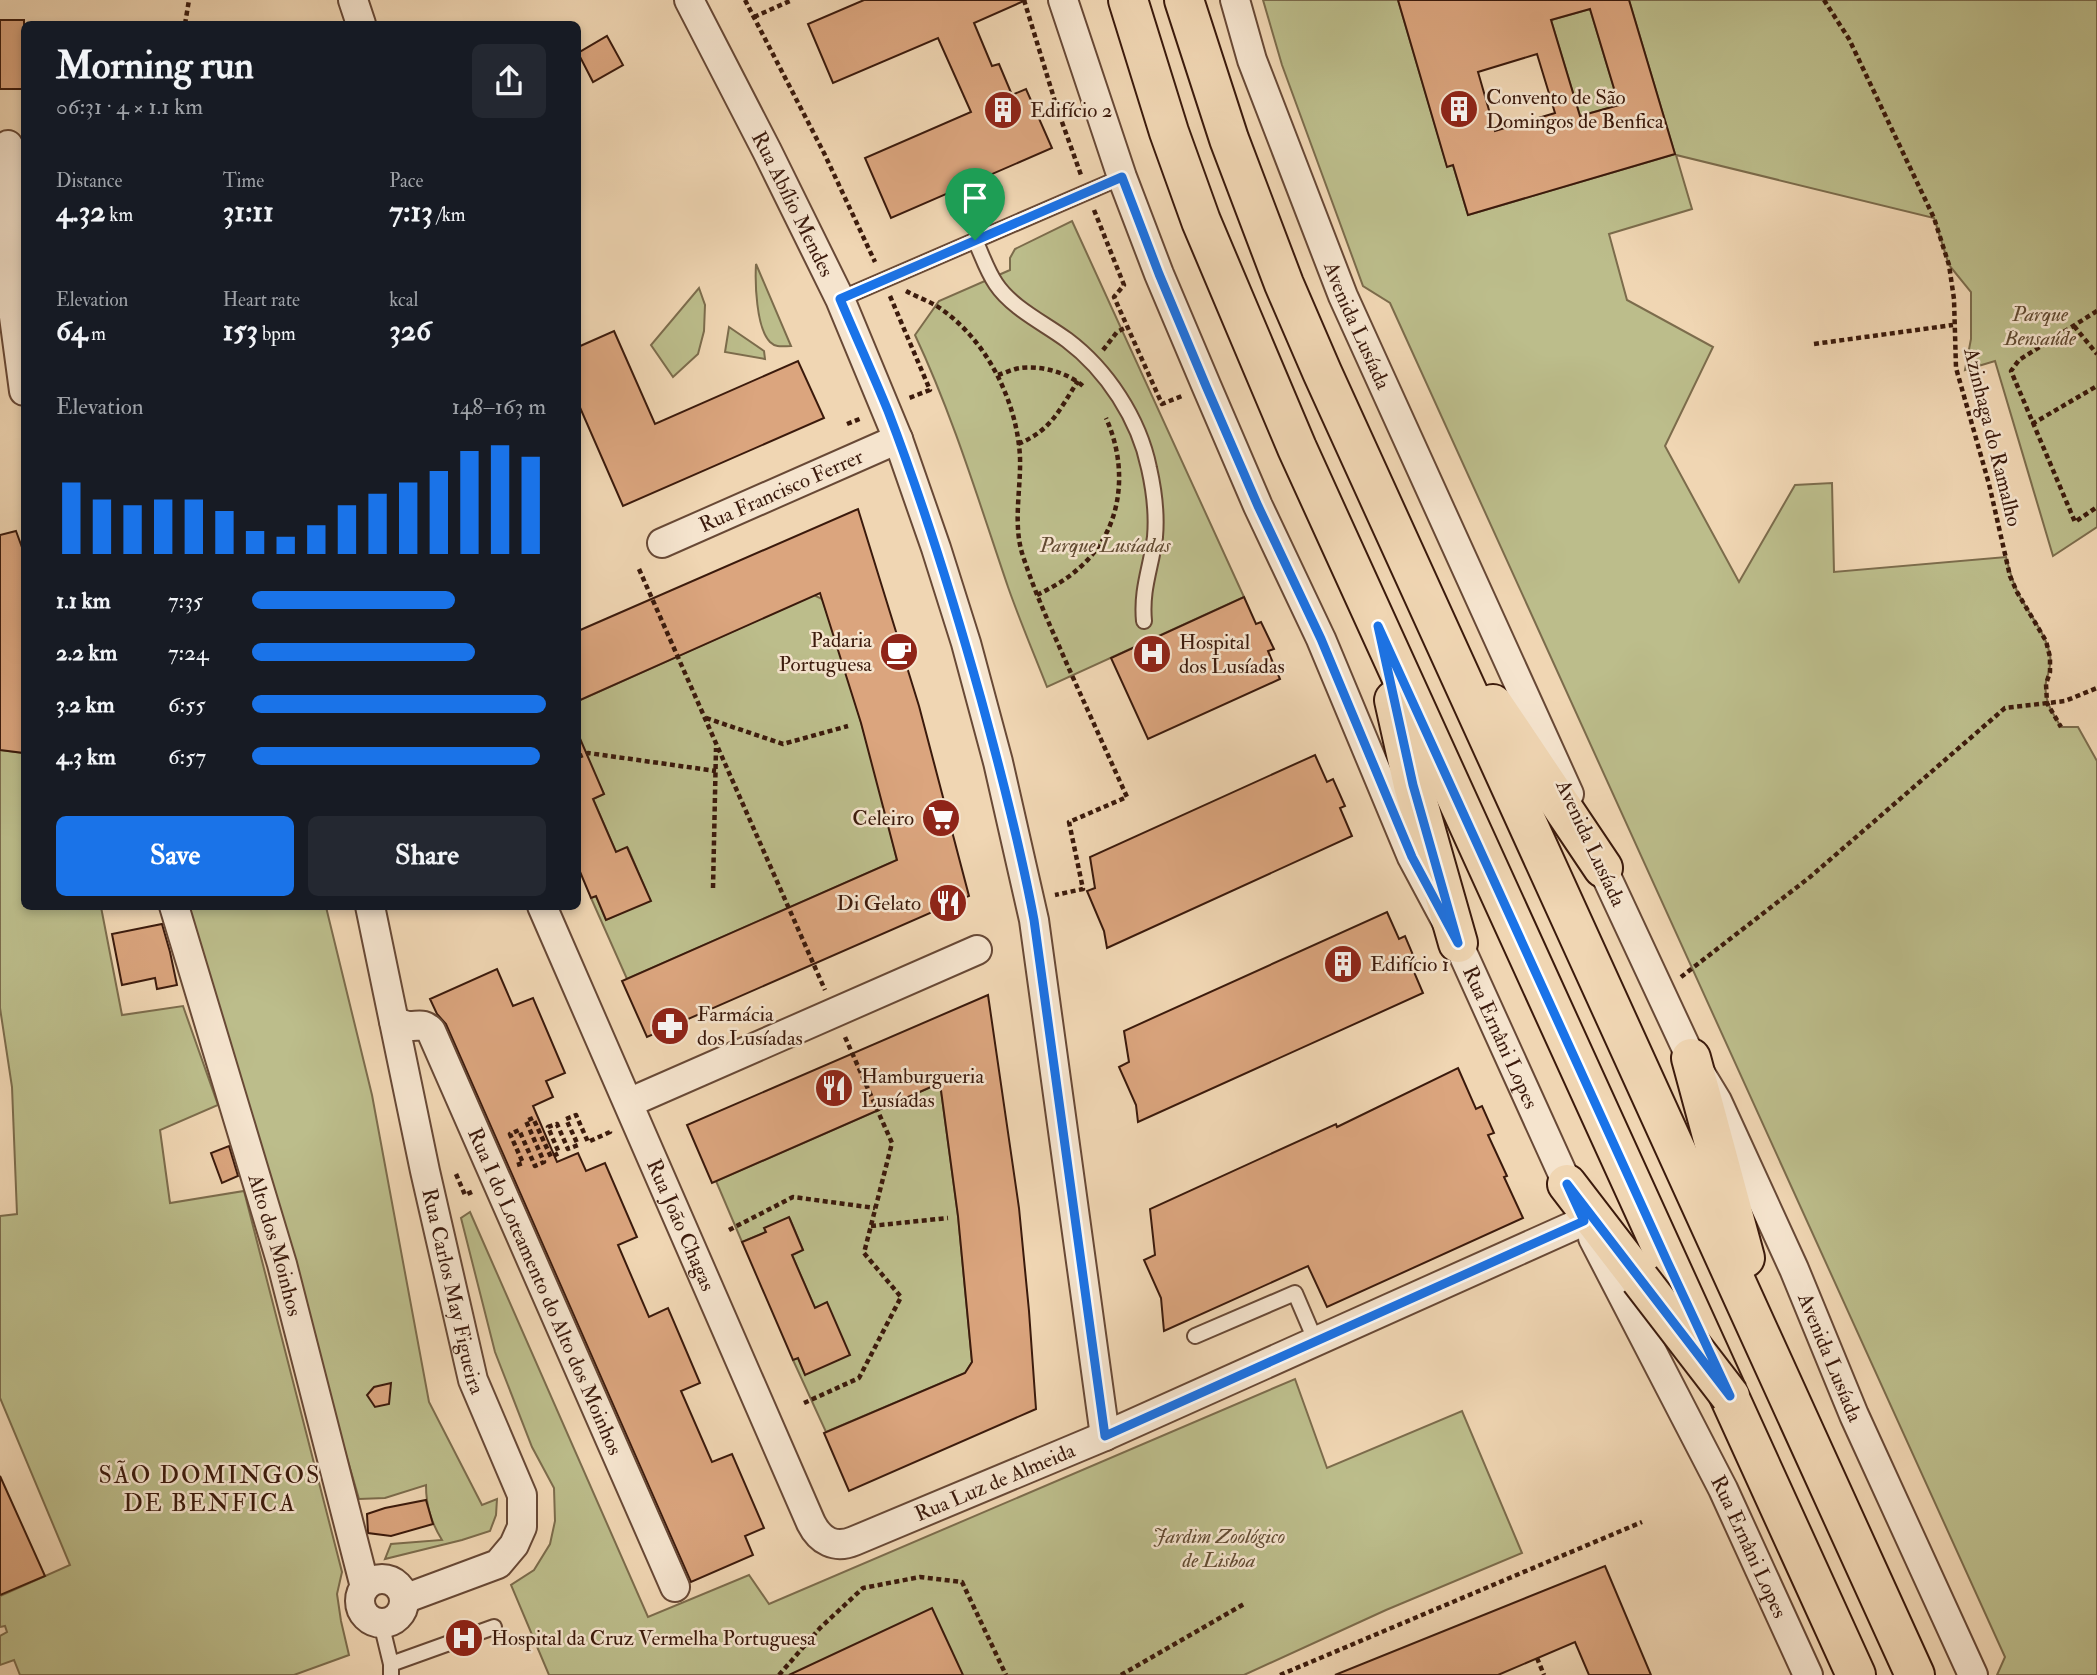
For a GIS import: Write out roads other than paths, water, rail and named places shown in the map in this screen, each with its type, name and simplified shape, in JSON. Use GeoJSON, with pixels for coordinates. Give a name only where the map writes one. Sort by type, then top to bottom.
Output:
{"type":"FeatureCollection","features":[{"type":"Feature","properties":{"kind":"main road"},"geometry":{"type":"LineString","coordinates":[[1128,0],[1169,132],[1236,307],[1378,626],[1653,1270],[1730,1396],[1856,1675]]}},
{"type":"Feature","properties":{"kind":"main road"},"geometry":{"type":"LineString","coordinates":[[1184,0],[1228,139],[1284,284],[1327,384],[1421,592],[1726,1235],[1781,1381],[1915,1675]]}},
{"type":"Feature","properties":{"kind":"main road"},"geometry":{"type":"LineString","coordinates":[[1421,592],[1603,868]]}},
{"type":"Feature","properties":{"kind":"main road"},"geometry":{"type":"LineString","coordinates":[[1378,626],[1413,785],[1458,943]]}},
{"type":"Feature","properties":{"kind":"main road"},"geometry":{"type":"LineString","coordinates":[[1691,1058],[1726,1235]]}},
{"type":"Feature","properties":{"kind":"main road"},"geometry":{"type":"LineString","coordinates":[[1567,1184],[1653,1270]]}},
{"type":"Feature","properties":{"kind":"street"},"geometry":{"type":"LineString","coordinates":[[353,0],[360,21]]}},
{"type":"Feature","properties":{"kind":"street","name":"Rua Abílio Mendes"},"geometry":{"type":"LineString","coordinates":[[689,0],[840,299],[898,439],[965,643],[1028,885],[1105,1436]]}},
{"type":"Feature","properties":{"kind":"street","name":"Rua Ernâni Lopes"},"geometry":{"type":"LineString","coordinates":[[1063,0],[1122,177],[1159,274],[1258,506],[1321,639],[1412,857],[1458,943],[1584,1221],[1723,1489],[1808,1675]]}},
{"type":"Feature","properties":{"kind":"street","name":"Avenida Lusíada"},"geometry":{"type":"LineString","coordinates":[[1235,0],[1252,60],[1343,296],[1691,1058],[1717,1101],[1794,1269],[1854,1415],[1973,1675]]}},
{"type":"Feature","properties":{"kind":"street"},"geometry":{"type":"LineString","coordinates":[[11,145],[8,272],[21,369]]}},
{"type":"Feature","properties":{"kind":"street","name":"Rua Francisco Ferrer"},"geometry":{"type":"LineString","coordinates":[[662,543],[898,439]]}},
{"type":"Feature","properties":{"kind":"street","name":"Alto dos Moinhos"},"geometry":{"type":"LineString","coordinates":[[175,910],[282,1264],[365,1587]]}},
{"type":"Feature","properties":{"kind":"street","name":"Rua Carlos May Figueira"},"geometry":{"type":"LineString","coordinates":[[371,910],[425,1171],[473,1380],[522,1495],[522,1527],[514,1545],[498,1564],[404,1599],[403,1609],[398,1616],[390,1622],[381,1623]]}},
{"type":"Feature","properties":{"kind":"street","name":"Rua João Chagas"},"geometry":{"type":"LineString","coordinates":[[544,910],[811,1523],[818,1535],[826,1541]]}},
{"type":"Feature","properties":{"kind":"street"},"geometry":{"type":"LineString","coordinates":[[642,1097],[977,950]]}},
{"type":"Feature","properties":{"kind":"street","name":"Rua I do Loteamento do Alto dos Moinhos"},"geometry":{"type":"LineString","coordinates":[[394,1021],[408,1026],[427,1026],[431,1031],[675,1587]]}},
{"type":"Feature","properties":{"kind":"street","name":"Rua Luz de Almeida"},"geometry":{"type":"LineString","coordinates":[[826,1541],[841,1545],[854,1541],[1105,1436],[1584,1221]]}},
{"type":"Feature","properties":{"kind":"street"},"geometry":{"type":"LineString","coordinates":[[381,1623],[366,1616],[362,1610],[361,1594],[365,1587],[380,1578],[389,1580],[397,1584],[404,1599]]}},
{"type":"Feature","properties":{"kind":"lane"},"geometry":{"type":"LineString","coordinates":[[840,299],[1122,177]]}},
{"type":"Feature","properties":{"kind":"lane"},"geometry":{"type":"LineString","coordinates":[[975,240],[996,285],[1020,307],[1068,341],[1093,363],[1114,389],[1134,423],[1149,464],[1155,509],[1155,536],[1143,594],[1144,621]]}},
{"type":"Feature","properties":{"kind":"lane"},"geometry":{"type":"LineString","coordinates":[[1195,1336],[1295,1293],[1316,1342]]}},
{"type":"Feature","properties":{"kind":"lane"},"geometry":{"type":"LineString","coordinates":[[381,1623],[391,1669],[494,1627]]}},
{"type":"Feature","properties":{"kind":"place","name":"Convento de São Domingos de Benfica"},"geometry":{"type":"Point","coordinates":[1459,109]}},
{"type":"Feature","properties":{"kind":"place","name":"Edifício 2"},"geometry":{"type":"Point","coordinates":[1003,110]}},
{"type":"Feature","properties":{"kind":"place","name":"Padaria Portuguesa"},"geometry":{"type":"Point","coordinates":[899,652]}},
{"type":"Feature","properties":{"kind":"place","name":"Hospital dos Lusíadas"},"geometry":{"type":"Point","coordinates":[1152,654]}},
{"type":"Feature","properties":{"kind":"place","name":"Celeiro"},"geometry":{"type":"Point","coordinates":[941,818]}},
{"type":"Feature","properties":{"kind":"place","name":"Di Gelato"},"geometry":{"type":"Point","coordinates":[948,903]}},
{"type":"Feature","properties":{"kind":"place","name":"Edifício 1"},"geometry":{"type":"Point","coordinates":[1343,964]}},
{"type":"Feature","properties":{"kind":"place","name":"Farmácia dos Lusíadas"},"geometry":{"type":"Point","coordinates":[670,1026]}},
{"type":"Feature","properties":{"kind":"place","name":"Hamburgueria Lusíadas"},"geometry":{"type":"Point","coordinates":[834,1088]}},
{"type":"Feature","properties":{"kind":"place","name":"Hospital da Cruz Vermelha Portuguesa"},"geometry":{"type":"Point","coordinates":[464,1638]}},
{"type":"Feature","properties":{"kind":"district","name":"SÃO DOMINGOS DE BENFICA"},"geometry":{"type":"Point","coordinates":[210,1489]}},
{"type":"Feature","properties":{"kind":"park label","name":"Parque Bensaúde"},"geometry":{"type":"Point","coordinates":[2040,326]}},
{"type":"Feature","properties":{"kind":"park label","name":"Parque Lusíadas"},"geometry":{"type":"Point","coordinates":[1105,545]}},
{"type":"Feature","properties":{"kind":"park label","name":"Jardim Zoológico de Lisboa"},"geometry":{"type":"Point","coordinates":[1219,1548]}}]}
